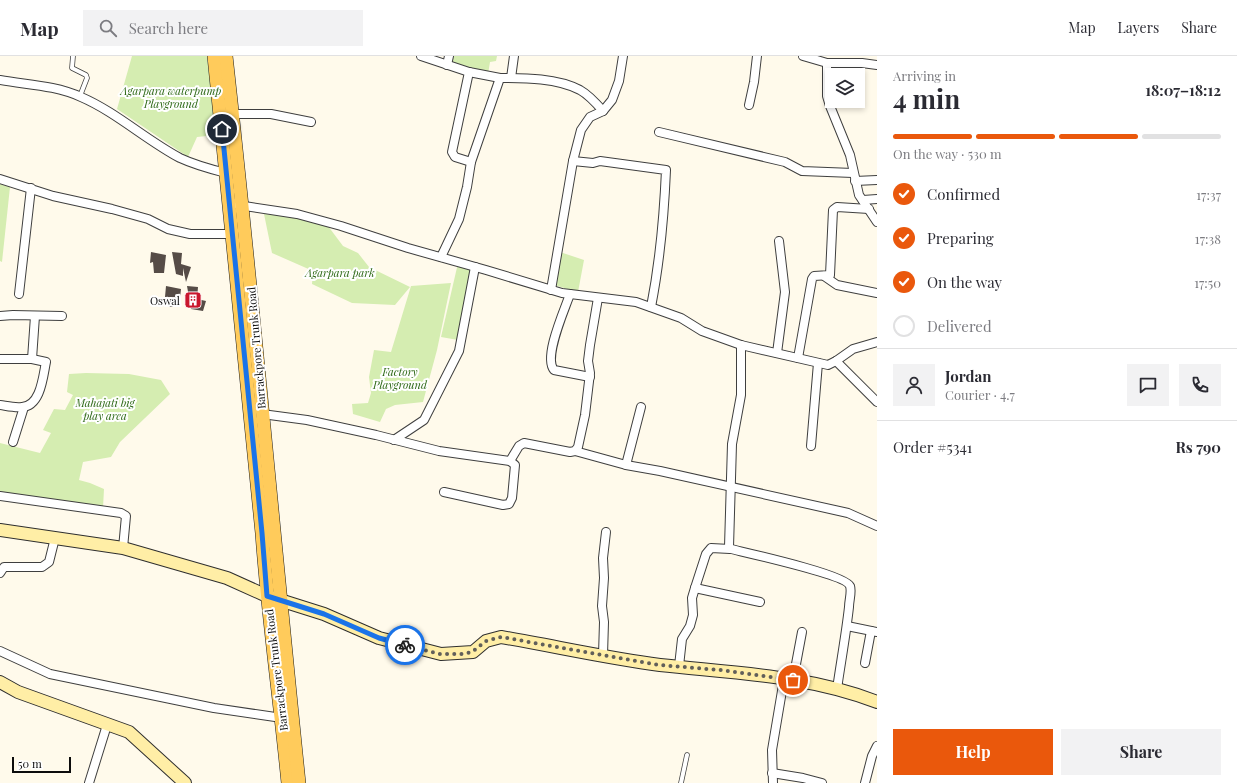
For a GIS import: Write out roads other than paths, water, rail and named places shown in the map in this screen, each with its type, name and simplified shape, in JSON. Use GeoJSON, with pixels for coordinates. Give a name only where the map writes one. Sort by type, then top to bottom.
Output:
{"type":"FeatureCollection","features":[{"type":"Feature","properties":{"kind":"main road","name":"Barrackpore Trunk Road"},"geometry":{"type":"LineString","coordinates":[[214,56],[226,174],[236,205],[232,234],[267,596],[282,718],[288,783]]}},
{"type":"Feature","properties":{"kind":"main road","name":"Barrackpore Trunk Road"},"geometry":{"type":"LineString","coordinates":[[226,56],[232,114],[236,205],[262,414],[299,783]]}},
{"type":"Feature","properties":{"kind":"street"},"geometry":{"type":"LineString","coordinates":[[420,56],[469,72],[500,78],[550,81],[572,87],[590,97],[603,111]]}},
{"type":"Feature","properties":{"kind":"street"},"geometry":{"type":"LineString","coordinates":[[447,66],[449,56]]}},
{"type":"Feature","properties":{"kind":"street"},"geometry":{"type":"LineString","coordinates":[[511,78],[514,56]]}},
{"type":"Feature","properties":{"kind":"street"},"geometry":{"type":"LineString","coordinates":[[551,290],[573,161],[581,130],[590,117],[603,111],[612,100],[616,91],[623,56]]}},
{"type":"Feature","properties":{"kind":"street"},"geometry":{"type":"LineString","coordinates":[[749,104],[756,72],[757,56]]}},
{"type":"Feature","properties":{"kind":"street"},"geometry":{"type":"LineString","coordinates":[[803,56],[827,63],[862,63],[877,65]]}},
{"type":"Feature","properties":{"kind":"street"},"geometry":{"type":"LineString","coordinates":[[827,63],[828,102],[848,147],[859,195],[877,222]]}},
{"type":"Feature","properties":{"kind":"street"},"geometry":{"type":"LineString","coordinates":[[469,72],[452,152],[455,156],[471,162]]}},
{"type":"Feature","properties":{"kind":"street"},"geometry":{"type":"LineString","coordinates":[[441,257],[459,219],[467,187],[471,162],[500,78]]}},
{"type":"Feature","properties":{"kind":"street"},"geometry":{"type":"LineString","coordinates":[[0,80],[52,87],[80,96],[99,106],[179,158],[226,174]]}},
{"type":"Feature","properties":{"kind":"street"},"geometry":{"type":"LineString","coordinates":[[232,114],[270,114],[311,122]]}},
{"type":"Feature","properties":{"kind":"street"},"geometry":{"type":"LineString","coordinates":[[659,132],[785,162],[802,171],[877,180]]}},
{"type":"Feature","properties":{"kind":"street"},"geometry":{"type":"LineString","coordinates":[[573,161],[593,163],[600,161],[666,170],[660,256],[651,307]]}},
{"type":"Feature","properties":{"kind":"street"},"geometry":{"type":"LineString","coordinates":[[0,179],[52,196],[112,209],[148,219],[168,229],[176,231],[190,234],[232,234]]}},
{"type":"Feature","properties":{"kind":"street"},"geometry":{"type":"LineString","coordinates":[[19,294],[31,188]]}},
{"type":"Feature","properties":{"kind":"street"},"geometry":{"type":"LineString","coordinates":[[863,200],[877,199]]}},
{"type":"Feature","properties":{"kind":"street"},"geometry":{"type":"LineString","coordinates":[[236,205],[297,214],[551,290],[598,298],[636,302],[681,318],[702,331],[741,345],[818,363],[828,365],[853,349],[877,342]]}},
{"type":"Feature","properties":{"kind":"street"},"geometry":{"type":"LineString","coordinates":[[798,358],[812,279],[814,276],[830,276],[833,212],[835,208],[869,209]]}},
{"type":"Feature","properties":{"kind":"street"},"geometry":{"type":"LineString","coordinates":[[777,353],[785,292],[780,241]]}},
{"type":"Feature","properties":{"kind":"street"},"geometry":{"type":"LineString","coordinates":[[394,440],[424,420],[459,351],[475,267]]}},
{"type":"Feature","properties":{"kind":"street"},"geometry":{"type":"LineString","coordinates":[[824,276],[837,285],[877,293]]}},
{"type":"Feature","properties":{"kind":"street"},"geometry":{"type":"LineString","coordinates":[[570,294],[557,331],[551,362],[554,370],[590,378]]}},
{"type":"Feature","properties":{"kind":"street"},"geometry":{"type":"LineString","coordinates":[[575,451],[578,447],[585,415],[590,378],[588,361],[598,298]]}},
{"type":"Feature","properties":{"kind":"street"},"geometry":{"type":"LineString","coordinates":[[0,316],[62,316]]}},
{"type":"Feature","properties":{"kind":"street"},"geometry":{"type":"LineString","coordinates":[[32,359],[35,316]]}},
{"type":"Feature","properties":{"kind":"street"},"geometry":{"type":"LineString","coordinates":[[730,548],[732,444],[741,395],[741,345]]}},
{"type":"Feature","properties":{"kind":"street"},"geometry":{"type":"LineString","coordinates":[[0,360],[32,359],[46,362],[42,384],[36,400],[24,407],[0,405]]}},
{"type":"Feature","properties":{"kind":"street"},"geometry":{"type":"LineString","coordinates":[[836,361],[877,402]]}},
{"type":"Feature","properties":{"kind":"street"},"geometry":{"type":"LineString","coordinates":[[811,446],[818,363]]}},
{"type":"Feature","properties":{"kind":"street"},"geometry":{"type":"LineString","coordinates":[[13,442],[24,407]]}},
{"type":"Feature","properties":{"kind":"street"},"geometry":{"type":"LineString","coordinates":[[626,465],[641,407]]}},
{"type":"Feature","properties":{"kind":"street"},"geometry":{"type":"LineString","coordinates":[[262,414],[307,420],[439,451],[510,461],[515,464],[512,498],[509,504],[503,505],[444,492]]}},
{"type":"Feature","properties":{"kind":"street"},"geometry":{"type":"LineString","coordinates":[[510,461],[519,446],[524,443],[570,452],[575,451],[626,465],[660,471],[730,488],[848,513],[877,526]]}},
{"type":"Feature","properties":{"kind":"street"},"geometry":{"type":"LineString","coordinates":[[0,496],[121,513],[126,516],[123,548]]}},
{"type":"Feature","properties":{"kind":"street"},"geometry":{"type":"LineString","coordinates":[[0,530],[123,548],[227,578],[267,596],[324,614],[379,638],[440,654],[472,652],[486,641],[501,637],[603,655],[788,680],[837,689],[877,702]]}},
{"type":"Feature","properties":{"kind":"street"},"geometry":{"type":"LineString","coordinates":[[603,655],[604,622],[602,606],[606,532]]}},
{"type":"Feature","properties":{"kind":"street"},"geometry":{"type":"LineString","coordinates":[[0,573],[4,568],[42,566],[46,564],[49,562],[55,538]]}},
{"type":"Feature","properties":{"kind":"street"},"geometry":{"type":"LineString","coordinates":[[679,666],[682,639],[690,626],[693,615],[692,598],[706,554],[711,548],[730,548],[817,571],[847,581],[850,590],[847,626],[837,689]]}},
{"type":"Feature","properties":{"kind":"street"},"geometry":{"type":"LineString","coordinates":[[695,588],[760,602]]}},
{"type":"Feature","properties":{"kind":"street"},"geometry":{"type":"LineString","coordinates":[[847,626],[874,631],[865,663]]}},
{"type":"Feature","properties":{"kind":"street"},"geometry":{"type":"LineString","coordinates":[[773,783],[772,750],[788,680],[802,632]]}},
{"type":"Feature","properties":{"kind":"street"},"geometry":{"type":"LineString","coordinates":[[0,651],[50,674],[214,708],[282,718]]}},
{"type":"Feature","properties":{"kind":"street"},"geometry":{"type":"LineString","coordinates":[[0,682],[18,692],[129,732],[185,783]]}},
{"type":"Feature","properties":{"kind":"street"},"geometry":{"type":"LineString","coordinates":[[89,783],[108,724]]}},
{"type":"Feature","properties":{"kind":"street"},"geometry":{"type":"LineString","coordinates":[[864,783],[872,756],[877,746]]}},
{"type":"Feature","properties":{"kind":"street"},"geometry":{"type":"LineString","coordinates":[[772,773],[822,783]]}},
{"type":"Feature","properties":{"kind":"lane"},"geometry":{"type":"LineString","coordinates":[[73,56],[72,68],[86,75],[87,78],[80,96]]}},
{"type":"Feature","properties":{"kind":"lane"},"geometry":{"type":"LineString","coordinates":[[681,783],[687,755]]}},
{"type":"Feature","properties":{"kind":"place","name":"Oswal"},"geometry":{"type":"Point","coordinates":[193,300]}},
{"type":"Feature","properties":{"kind":"park label","name":"Agarpara waterpump Playground"},"geometry":{"type":"Point","coordinates":[171,96]}},
{"type":"Feature","properties":{"kind":"park label","name":"Agarpara park"},"geometry":{"type":"Point","coordinates":[340,272]}},
{"type":"Feature","properties":{"kind":"park label","name":"Factory Playground"},"geometry":{"type":"Point","coordinates":[400,377]}},
{"type":"Feature","properties":{"kind":"park label","name":"Mahajati big play area"},"geometry":{"type":"Point","coordinates":[105,408]}}]}
